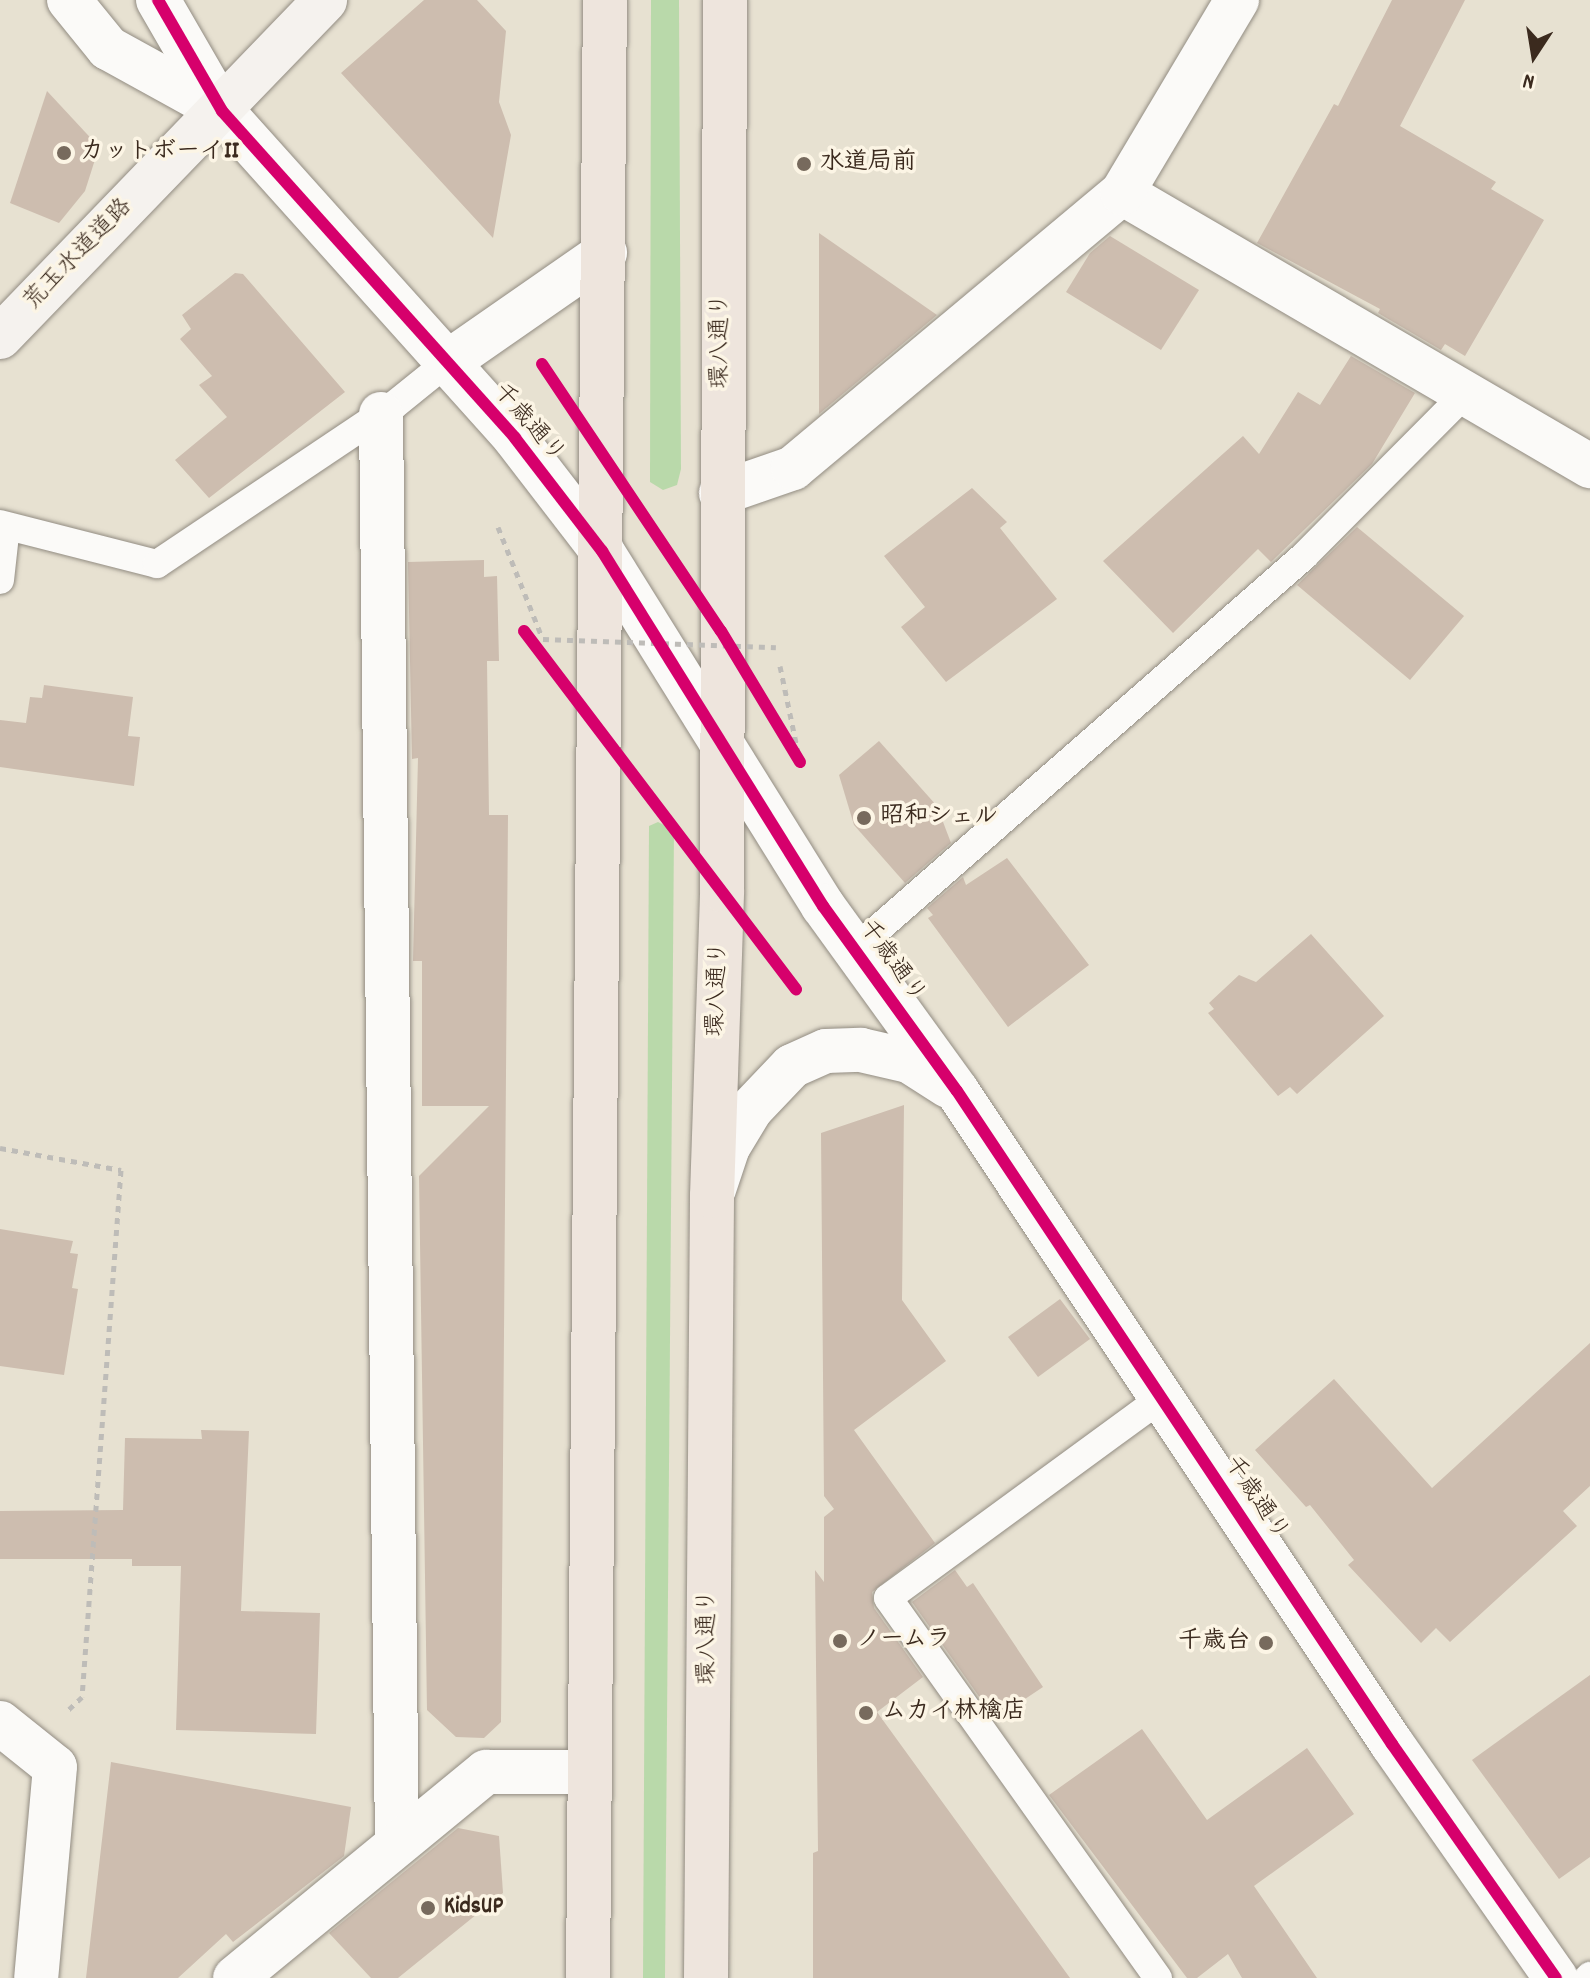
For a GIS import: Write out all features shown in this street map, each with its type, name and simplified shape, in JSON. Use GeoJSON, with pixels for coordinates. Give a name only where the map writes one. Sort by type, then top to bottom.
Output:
{"type":"FeatureCollection","features":[{"type":"Feature","properties":{"kind":"main road","name":"荒玉水道道路"},"geometry":{"type":"LineString","coordinates":[[0,337],[222,111],[325,0]]}},
{"type":"Feature","properties":{"kind":"main road"},"geometry":{"type":"LineString","coordinates":[[588,1978],[587,1772],[602,551],[605,0]]}},
{"type":"Feature","properties":{"kind":"main road","name":"環八通り"},"geometry":{"type":"LineString","coordinates":[[706,1978],[712,1196],[722,890],[719,738],[729,644],[721,493],[725,0]]}},
{"type":"Feature","properties":{"kind":"street","name":"千歳通り"},"geometry":{"type":"LineString","coordinates":[[69,0],[108,48],[222,111]]}},
{"type":"Feature","properties":{"kind":"street","name":"千歳通り"},"geometry":{"type":"LineString","coordinates":[[158,0],[222,111],[445,364],[515,438],[602,551],[855,949],[957,1091],[1383,1731],[1556,1978]]}},
{"type":"Feature","properties":{"kind":"street"},"geometry":{"type":"LineString","coordinates":[[721,493],[793,468],[1122,193],[1237,0]]}},
{"type":"Feature","properties":{"kind":"street"},"geometry":{"type":"LineString","coordinates":[[1122,193],[1463,396],[1590,466]]}},
{"type":"Feature","properties":{"kind":"street"},"geometry":{"type":"LineString","coordinates":[[445,364],[605,253]]}},
{"type":"Feature","properties":{"kind":"street"},"geometry":{"type":"LineString","coordinates":[[381,414],[397,1840]]}},
{"type":"Feature","properties":{"kind":"street"},"geometry":{"type":"LineString","coordinates":[[712,1196],[728,1147],[751,1109],[792,1066],[826,1051],[861,1050],[909,1061],[957,1091]]}},
{"type":"Feature","properties":{"kind":"street"},"geometry":{"type":"LineString","coordinates":[[15,1734],[55,1767],[36,1978]]}},
{"type":"Feature","properties":{"kind":"street"},"geometry":{"type":"LineString","coordinates":[[235,1978],[397,1840],[486,1772],[587,1772]]}},
{"type":"Feature","properties":{"kind":"lane"},"geometry":{"type":"LineString","coordinates":[[0,580],[3,525],[157,564],[381,414],[445,364]]}},
{"type":"Feature","properties":{"kind":"lane"},"geometry":{"type":"LineString","coordinates":[[855,949],[1304,556],[1463,396]]}},
{"type":"Feature","properties":{"kind":"lane"},"geometry":{"type":"LineString","coordinates":[[1158,1978],[888,1598],[1161,1398]]}},
{"type":"Feature","properties":{"kind":"path"},"geometry":{"type":"LineString","coordinates":[[498,527],[543,639],[776,647],[800,762]]}},
{"type":"Feature","properties":{"kind":"path"},"geometry":{"type":"LineString","coordinates":[[524,631],[542,656]]}},
{"type":"Feature","properties":{"kind":"path"},"geometry":{"type":"LineString","coordinates":[[776,723],[800,762]]}},
{"type":"Feature","properties":{"kind":"path"},"geometry":{"type":"LineString","coordinates":[[0,1148],[121,1170],[82,1697],[15,1734]]}},
{"type":"Feature","properties":{"kind":"green space"},"geometry":{"type":"Polygon","coordinates":[[[651,0],[679,0],[681,469],[677,485],[663,490],[650,482],[651,0]]]}},
{"type":"Feature","properties":{"kind":"green space"},"geometry":{"type":"Polygon","coordinates":[[[658,822],[674,830],[665,1978],[643,1978],[649,826],[658,822]]]}},
{"type":"Feature","properties":{"kind":"building"},"geometry":{"type":"Polygon","coordinates":[[[424,0],[477,0],[506,31],[499,102],[511,135],[493,238],[341,73],[424,0]]]}},
{"type":"Feature","properties":{"kind":"building"},"geometry":{"type":"Polygon","coordinates":[[[1392,0],[1465,0],[1400,126],[1496,182],[1491,189],[1544,220],[1465,356],[1445,344],[1441,350],[1378,313],[1380,309],[1257,243],[1334,104],[1338,106],[1392,0]]]}},
{"type":"Feature","properties":{"kind":"building"},"geometry":{"type":"Polygon","coordinates":[[[47,91],[99,147],[85,191],[59,223],[10,203],[47,91]]]}},
{"type":"Feature","properties":{"kind":"building"},"geometry":{"type":"Polygon","coordinates":[[[819,233],[937,315],[819,414],[819,233]]]}},
{"type":"Feature","properties":{"kind":"building"},"geometry":{"type":"Polygon","coordinates":[[[1110,236],[1199,290],[1161,350],[1066,292],[1090,253],[1110,236]]]}},
{"type":"Feature","properties":{"kind":"building"},"geometry":{"type":"Polygon","coordinates":[[[235,273],[243,274],[345,392],[209,498],[175,460],[227,417],[199,385],[212,376],[180,339],[191,329],[182,315],[235,273]]]}},
{"type":"Feature","properties":{"kind":"building"},"geometry":{"type":"Polygon","coordinates":[[[1351,356],[1415,393],[1372,464],[1271,562],[1258,549],[1173,633],[1103,561],[1243,436],[1259,454],[1298,392],[1320,405],[1351,356]]]}},
{"type":"Feature","properties":{"kind":"building"},"geometry":{"type":"Polygon","coordinates":[[[972,488],[1007,522],[1000,528],[1057,599],[946,682],[901,627],[925,607],[884,556],[972,488]]]}},
{"type":"Feature","properties":{"kind":"building"},"geometry":{"type":"Polygon","coordinates":[[[1357,527],[1464,616],[1410,680],[1297,585],[1357,527]]]}},
{"type":"Feature","properties":{"kind":"building"},"geometry":{"type":"Polygon","coordinates":[[[484,560],[484,577],[497,576],[499,661],[487,661],[489,815],[508,815],[501,1722],[484,1738],[456,1737],[427,1710],[419,1176],[489,1106],[422,1106],[422,961],[413,961],[418,758],[412,759],[408,562],[484,560]]]}},
{"type":"Feature","properties":{"kind":"building"},"geometry":{"type":"Polygon","coordinates":[[[44,685],[133,697],[128,736],[140,737],[134,786],[0,767],[0,720],[26,723],[30,697],[42,698],[44,685]]]}},
{"type":"Feature","properties":{"kind":"building"},"geometry":{"type":"Polygon","coordinates":[[[879,741],[937,806],[951,843],[905,883],[854,825],[839,775],[879,741]]]}},
{"type":"Feature","properties":{"kind":"building"},"geometry":{"type":"Polygon","coordinates":[[[1007,858],[1089,965],[1008,1027],[928,918],[933,915],[927,908],[963,877],[966,885],[1007,858]]]}},
{"type":"Feature","properties":{"kind":"building"},"geometry":{"type":"Polygon","coordinates":[[[1311,934],[1384,1016],[1297,1094],[1290,1087],[1278,1096],[1208,1013],[1214,1009],[1209,1003],[1239,975],[1256,982],[1311,934]]]}},
{"type":"Feature","properties":{"kind":"building"},"geometry":{"type":"Polygon","coordinates":[[[904,1105],[902,1300],[946,1361],[854,1430],[935,1543],[872,1592],[874,1608],[923,1677],[877,1712],[1070,1978],[813,1978],[813,1853],[818,1851],[815,1570],[824,1582],[824,1517],[834,1509],[824,1496],[821,1133],[904,1105]]]}},
{"type":"Feature","properties":{"kind":"building"},"geometry":{"type":"Polygon","coordinates":[[[0,1229],[73,1241],[70,1253],[78,1254],[72,1288],[78,1289],[64,1375],[0,1366],[0,1229]]]}},
{"type":"Feature","properties":{"kind":"building"},"geometry":{"type":"Polygon","coordinates":[[[1060,1299],[1090,1339],[1038,1377],[1008,1337],[1060,1299]]]}},
{"type":"Feature","properties":{"kind":"building"},"geometry":{"type":"Polygon","coordinates":[[[1590,1343],[1590,1486],[1563,1511],[1577,1526],[1450,1642],[1436,1628],[1421,1643],[1348,1565],[1354,1560],[1310,1505],[1306,1507],[1255,1450],[1334,1379],[1432,1488],[1590,1343]]]}},
{"type":"Feature","properties":{"kind":"building"},"geometry":{"type":"Polygon","coordinates":[[[201,1430],[249,1431],[241,1611],[320,1613],[316,1734],[176,1730],[181,1566],[132,1566],[132,1559],[0,1559],[0,1511],[123,1510],[125,1438],[202,1439],[201,1430]]]}},
{"type":"Feature","properties":{"kind":"building"},"geometry":{"type":"Polygon","coordinates":[[[955,1570],[967,1587],[973,1583],[1043,1687],[995,1719],[912,1602],[955,1570]]]}},
{"type":"Feature","properties":{"kind":"building"},"geometry":{"type":"Polygon","coordinates":[[[1590,1675],[1590,1857],[1559,1879],[1472,1760],[1590,1675]]]}},
{"type":"Feature","properties":{"kind":"building"},"geometry":{"type":"Polygon","coordinates":[[[1142,1729],[1207,1820],[1307,1748],[1354,1814],[1254,1886],[1317,1978],[1242,1978],[1228,1954],[1197,1978],[1187,1978],[1049,1795],[1142,1729]]]}},
{"type":"Feature","properties":{"kind":"building"},"geometry":{"type":"Polygon","coordinates":[[[111,1762],[351,1807],[344,1856],[233,1942],[226,1934],[178,1978],[86,1978],[111,1762]]]}},
{"type":"Feature","properties":{"kind":"building"},"geometry":{"type":"Polygon","coordinates":[[[458,1828],[499,1836],[503,1893],[398,1978],[371,1978],[329,1933],[458,1828]]]}},
{"type":"Feature","properties":{"kind":"cycle path"},"geometry":{"type":"LineString","coordinates":[[158,0],[222,111],[515,438],[602,551],[823,906],[957,1091],[1392,1744],[1556,1978]]}},
{"type":"Feature","properties":{"kind":"cycle path"},"geometry":{"type":"LineString","coordinates":[[542,364],[721,631],[800,762]]}},
{"type":"Feature","properties":{"kind":"cycle path"},"geometry":{"type":"LineString","coordinates":[[524,631],[796,989]]}},
{"type":"Feature","properties":{"kind":"place","name":"カットボーイII"},"geometry":{"type":"Point","coordinates":[64,153]}},
{"type":"Feature","properties":{"kind":"place","name":"水道局前"},"geometry":{"type":"Point","coordinates":[804,164]}},
{"type":"Feature","properties":{"kind":"place","name":"昭和シェル"},"geometry":{"type":"Point","coordinates":[864,818]}},
{"type":"Feature","properties":{"kind":"place","name":"ノームラ"},"geometry":{"type":"Point","coordinates":[840,1641]}},
{"type":"Feature","properties":{"kind":"place","name":"千歳台"},"geometry":{"type":"Point","coordinates":[1266,1643]}},
{"type":"Feature","properties":{"kind":"place","name":"ムカイ林檎店"},"geometry":{"type":"Point","coordinates":[866,1713]}},
{"type":"Feature","properties":{"kind":"place","name":"KidsUP"},"geometry":{"type":"Point","coordinates":[428,1908]}}]}
